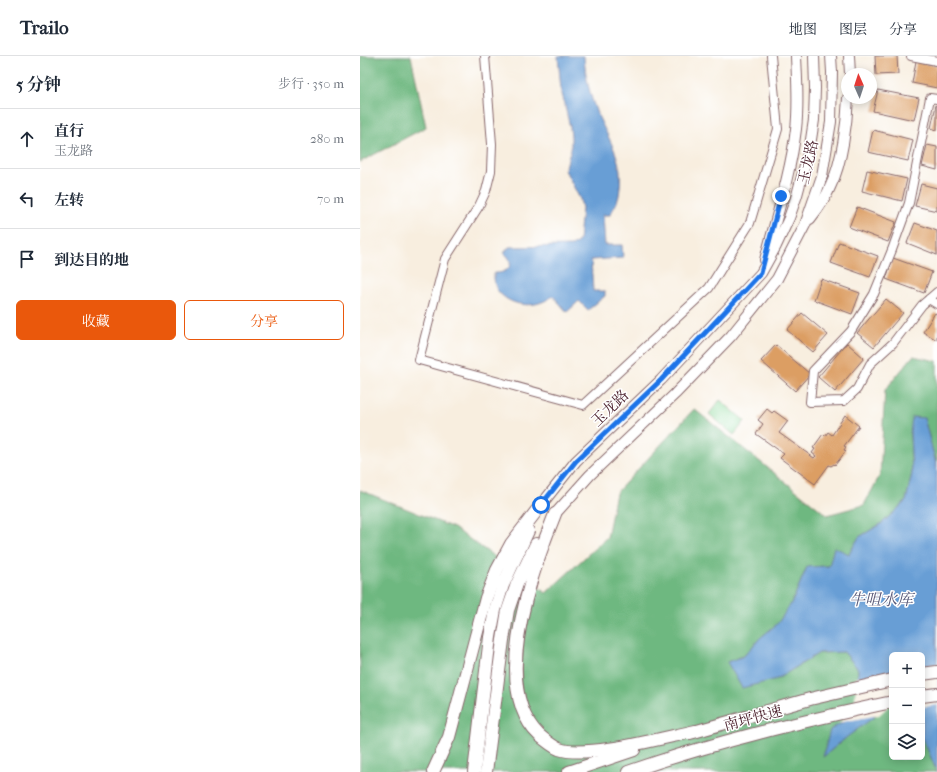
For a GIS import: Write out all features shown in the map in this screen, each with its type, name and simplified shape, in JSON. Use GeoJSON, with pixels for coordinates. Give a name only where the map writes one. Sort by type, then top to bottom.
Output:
{"type":"FeatureCollection","features":[{"type":"Feature","properties":{"kind":"highway"},"geometry":{"type":"LineString","coordinates":[[486,772],[490,637],[495,610],[503,585],[514,559],[541,505]]}},
{"type":"Feature","properties":{"kind":"highway"},"geometry":{"type":"LineString","coordinates":[[433,772],[449,737],[486,598],[497,570],[511,544],[541,505]]}},
{"type":"Feature","properties":{"kind":"highway"},"geometry":{"type":"LineString","coordinates":[[474,772],[503,640],[508,610],[526,563],[537,542],[555,514]]}},
{"type":"Feature","properties":{"kind":"highway"},"geometry":{"type":"LineString","coordinates":[[555,514],[540,551],[526,599],[520,625],[517,648],[518,693],[523,713],[533,729],[546,741],[560,749],[576,751],[594,751],[696,731]]}},
{"type":"Feature","properties":{"kind":"highway"},"geometry":{"type":"LineString","coordinates":[[925,674],[937,672]]}},
{"type":"Feature","properties":{"kind":"highway","name":"南坪快速"},"geometry":{"type":"LineString","coordinates":[[696,731],[810,698],[889,681]]}},
{"type":"Feature","properties":{"kind":"highway"},"geometry":{"type":"LineString","coordinates":[[925,696],[937,694]]}},
{"type":"Feature","properties":{"kind":"highway","name":"南坪快速"},"geometry":{"type":"LineString","coordinates":[[699,749],[814,718],[889,703]]}},
{"type":"Feature","properties":{"kind":"highway"},"geometry":{"type":"LineString","coordinates":[[569,772],[696,731]]}},
{"type":"Feature","properties":{"kind":"highway"},"geometry":{"type":"LineString","coordinates":[[628,772],[699,749]]}},
{"type":"Feature","properties":{"kind":"highway"},"geometry":{"type":"LineString","coordinates":[[648,772],[699,749]]}},
{"type":"Feature","properties":{"kind":"main road"},"geometry":{"type":"LineString","coordinates":[[761,273],[787,174],[795,136],[798,107],[796,56]]}},
{"type":"Feature","properties":{"kind":"main road","name":"玉龙路"},"geometry":{"type":"LineString","coordinates":[[541,505],[576,461],[661,380],[761,273],[789,218],[797,195],[810,146],[814,120],[814,56]]}},
{"type":"Feature","properties":{"kind":"main road","name":"玉龙路"},"geometry":{"type":"LineString","coordinates":[[555,514],[590,475],[675,394],[731,336],[777,279],[804,225],[822,176],[831,122],[832,72],[830,56]]}},
{"type":"Feature","properties":{"kind":"main road"},"geometry":{"type":"LineString","coordinates":[[849,56],[850,68]]}},
{"type":"Feature","properties":{"kind":"main road"},"geometry":{"type":"LineString","coordinates":[[804,225],[818,208],[832,185],[843,141],[847,104]]}},
{"type":"Feature","properties":{"kind":"street"},"geometry":{"type":"LineString","coordinates":[[485,56],[492,144],[491,171],[486,191],[479,206],[445,259],[419,360],[584,405],[709,288],[750,223],[778,129],[771,56]]}},
{"type":"Feature","properties":{"kind":"street"},"geometry":{"type":"LineString","coordinates":[[911,56],[937,61]]}},
{"type":"Feature","properties":{"kind":"street"},"geometry":{"type":"LineString","coordinates":[[937,99],[930,98],[909,204],[874,294],[850,331],[813,371],[810,402],[844,401],[857,389],[870,364],[893,343],[922,305],[937,292]]}},
{"type":"Feature","properties":{"kind":"street"},"geometry":{"type":"LineString","coordinates":[[929,299],[937,304]]}},
{"type":"Feature","properties":{"kind":"green space"},"geometry":{"type":"Polygon","coordinates":[[[360,56],[411,56],[426,127],[360,162],[360,56]]]}},
{"type":"Feature","properties":{"kind":"green space"},"geometry":{"type":"Polygon","coordinates":[[[913,356],[937,361],[937,467],[924,418],[910,434],[912,473],[906,501],[881,524],[859,537],[849,554],[829,566],[807,567],[792,602],[778,624],[760,638],[744,656],[727,662],[777,679],[819,653],[844,652],[858,669],[857,704],[824,756],[889,702],[889,760],[925,760],[925,743],[937,772],[360,772],[360,490],[454,528],[546,593],[607,537],[616,493],[694,409],[827,515],[864,505],[880,475],[885,390],[913,356]]]}},
{"type":"Feature","properties":{"kind":"green space"},"geometry":{"type":"Polygon","coordinates":[[[720,400],[745,421],[734,435],[709,414],[720,400]]]}},
{"type":"Feature","properties":{"kind":"water"},"geometry":{"type":"Polygon","coordinates":[[[558,56],[584,56],[592,100],[615,152],[620,172],[619,195],[617,203],[610,215],[603,215],[605,245],[622,245],[623,258],[591,260],[593,291],[605,291],[605,296],[588,310],[579,301],[567,312],[553,296],[543,302],[530,305],[512,302],[498,291],[494,278],[494,273],[503,272],[509,267],[510,260],[504,253],[509,247],[572,246],[579,241],[582,208],[580,199],[565,170],[571,149],[571,137],[561,90],[558,56]]]}},
{"type":"Feature","properties":{"kind":"water","name":"牛咀水库"},"geometry":{"type":"Polygon","coordinates":[[[912,417],[924,418],[937,467],[937,772],[925,743],[925,652],[889,652],[889,702],[874,717],[823,757],[830,730],[843,722],[857,704],[858,669],[844,652],[819,653],[777,679],[742,688],[727,662],[744,656],[760,638],[778,623],[792,602],[807,567],[829,566],[834,547],[849,554],[859,537],[881,524],[906,501],[912,473],[910,434],[912,417]]]}},
{"type":"Feature","properties":{"kind":"pier"},"geometry":{"type":"Polygon","coordinates":[[[937,664],[937,705],[925,707],[925,666],[937,664]]]}},
{"type":"Feature","properties":{"kind":"pier"},"geometry":{"type":"Polygon","coordinates":[[[889,672],[889,706],[879,715],[837,723],[842,720],[855,704],[856,678],[889,672]]]}},
{"type":"Feature","properties":{"kind":"building"},"geometry":{"type":"Polygon","coordinates":[[[875,56],[897,56],[898,74],[877,75],[877,68],[876,68],[875,56]]]}},
{"type":"Feature","properties":{"kind":"building"},"geometry":{"type":"Polygon","coordinates":[[[916,61],[937,66],[937,88],[912,83],[916,61]]]}},
{"type":"Feature","properties":{"kind":"building"},"geometry":{"type":"Polygon","coordinates":[[[878,90],[919,98],[914,120],[873,111],[875,104],[877,104],[878,90]]]}},
{"type":"Feature","properties":{"kind":"building"},"geometry":{"type":"Polygon","coordinates":[[[937,105],[937,130],[931,128],[937,105]]]}},
{"type":"Feature","properties":{"kind":"building"},"geometry":{"type":"Polygon","coordinates":[[[873,130],[913,140],[908,161],[868,152],[873,130]]]}},
{"type":"Feature","properties":{"kind":"building"},"geometry":{"type":"Polygon","coordinates":[[[927,145],[937,147],[937,170],[922,166],[927,145]]]}},
{"type":"Feature","properties":{"kind":"building"},"geometry":{"type":"Polygon","coordinates":[[[867,170],[907,179],[902,201],[862,191],[867,170]]]}},
{"type":"Feature","properties":{"kind":"building"},"geometry":{"type":"Polygon","coordinates":[[[921,184],[937,188],[937,211],[915,206],[921,184]]]}},
{"type":"Feature","properties":{"kind":"building"},"geometry":{"type":"Polygon","coordinates":[[[857,207],[896,222],[888,242],[849,227],[857,207]]]}},
{"type":"Feature","properties":{"kind":"building"},"geometry":{"type":"Polygon","coordinates":[[[915,223],[937,231],[937,255],[907,243],[915,223]]]}},
{"type":"Feature","properties":{"kind":"building"},"geometry":{"type":"Polygon","coordinates":[[[839,242],[878,256],[870,277],[831,263],[839,242]]]}},
{"type":"Feature","properties":{"kind":"building"},"geometry":{"type":"Polygon","coordinates":[[[893,258],[932,272],[924,293],[886,279],[893,258]]]}},
{"type":"Feature","properties":{"kind":"building"},"geometry":{"type":"Polygon","coordinates":[[[821,279],[860,293],[852,314],[814,300],[821,279]]]}},
{"type":"Feature","properties":{"kind":"building"},"geometry":{"type":"Polygon","coordinates":[[[886,299],[903,313],[874,347],[857,333],[886,299]]]}},
{"type":"Feature","properties":{"kind":"building"},"geometry":{"type":"Polygon","coordinates":[[[802,313],[828,335],[813,352],[787,330],[802,313]]]}},
{"type":"Feature","properties":{"kind":"building"},"geometry":{"type":"Polygon","coordinates":[[[935,313],[937,314],[937,340],[923,332],[935,313]]]}},
{"type":"Feature","properties":{"kind":"building"},"geometry":{"type":"Polygon","coordinates":[[[847,343],[864,358],[835,392],[818,377],[847,343]]]}},
{"type":"Feature","properties":{"kind":"building"},"geometry":{"type":"Polygon","coordinates":[[[776,345],[810,374],[795,391],[761,361],[776,345]]]}},
{"type":"Feature","properties":{"kind":"building"},"geometry":{"type":"Polygon","coordinates":[[[767,409],[772,413],[774,411],[788,421],[779,433],[814,458],[816,456],[812,453],[815,449],[813,448],[823,434],[825,436],[828,432],[832,435],[845,415],[859,426],[844,446],[846,447],[844,450],[846,451],[835,465],[829,465],[815,484],[780,458],[784,454],[756,434],[763,424],[758,420],[767,409]]]}},
{"type":"Feature","properties":{"kind":"route"},"geometry":{"type":"LineString","coordinates":[[541,505],[576,461],[661,380],[716,323],[761,273],[781,196]]}}]}
